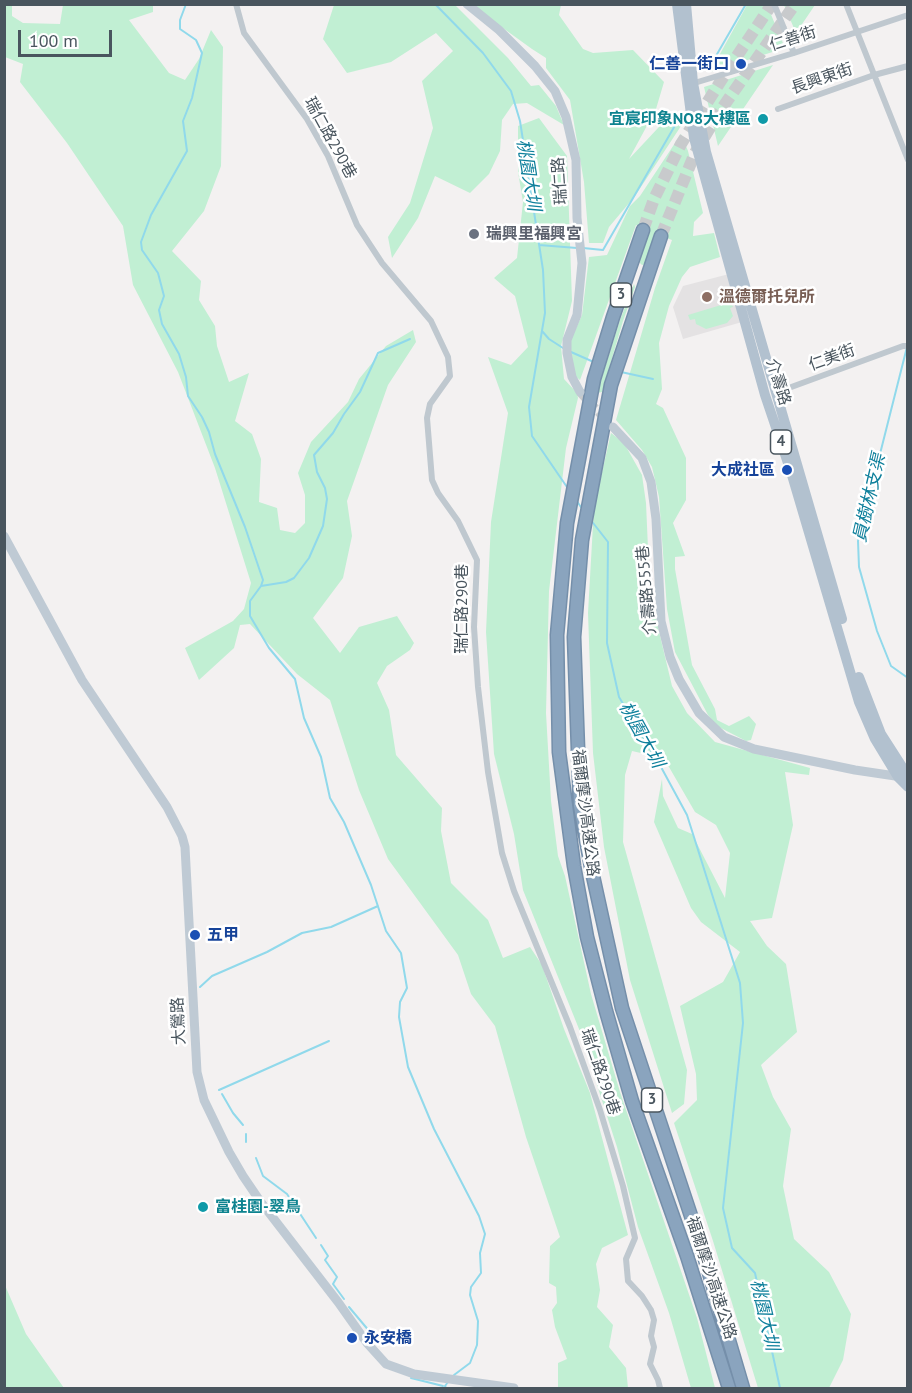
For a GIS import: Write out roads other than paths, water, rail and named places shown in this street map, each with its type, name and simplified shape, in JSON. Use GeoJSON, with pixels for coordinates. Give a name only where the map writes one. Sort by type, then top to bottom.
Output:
{"type":"FeatureCollection","features":[{"type":"Feature","properties":{"kind":"highway","name":"福爾摩沙高速公路"},"geometry":{"type":"LineString","coordinates":[[643,230],[598,364],[567,523],[557,635],[560,752],[565,807],[587,937],[632,1101],[687,1256],[729,1389]]}},
{"type":"Feature","properties":{"kind":"highway","name":"福爾摩沙高速公路"},"geometry":{"type":"LineString","coordinates":[[661,236],[616,370],[593,473],[582,540],[574,637],[580,806],[622,1008],[702,1249],[742,1389]]}},
{"type":"Feature","properties":{"kind":"highway"},"geometry":{"type":"LineString","coordinates":[[630,269],[646,277]]}},
{"type":"Feature","properties":{"kind":"main road","name":"介壽路"},"geometry":{"type":"LineString","coordinates":[[677,4],[690,84],[706,152],[861,684],[881,734],[908,787]]}},
{"type":"Feature","properties":{"kind":"main road","name":"介壽路"},"geometry":{"type":"LineString","coordinates":[[686,4],[694,138],[765,395],[792,475],[859,702],[875,739],[904,777]]}},
{"type":"Feature","properties":{"kind":"street","name":"瑞仁路290巷"},"geometry":{"type":"LineString","coordinates":[[236,4],[244,33],[307,119],[328,156],[357,225],[382,263],[431,321],[448,357],[450,376],[430,404],[427,418],[432,480],[438,493],[458,521],[477,560],[474,627],[478,687],[488,772],[502,853],[514,891],[570,1027],[623,1186],[635,1238],[626,1259],[628,1281],[642,1296],[654,1320],[651,1336],[654,1347],[650,1364],[660,1389]]}},
{"type":"Feature","properties":{"kind":"street","name":"瑞仁路"},"geometry":{"type":"LineString","coordinates":[[467,4],[499,30],[535,66],[555,91],[566,117],[576,160],[577,218],[582,263],[577,315],[567,340],[567,353],[572,377],[580,392]]}},
{"type":"Feature","properties":{"kind":"street"},"geometry":{"type":"LineString","coordinates":[[774,4],[794,53]]}},
{"type":"Feature","properties":{"kind":"street"},"geometry":{"type":"LineString","coordinates":[[846,4],[908,160]]}},
{"type":"Feature","properties":{"kind":"street","name":"仁善街"},"geometry":{"type":"LineString","coordinates":[[690,84],[794,53],[908,15]]}},
{"type":"Feature","properties":{"kind":"street","name":"長興東街"},"geometry":{"type":"LineString","coordinates":[[778,109],[874,75],[908,66]]}},
{"type":"Feature","properties":{"kind":"street","name":"仁美街"},"geometry":{"type":"LineString","coordinates":[[765,395],[906,346]]}},
{"type":"Feature","properties":{"kind":"street","name":"介壽路555巷"},"geometry":{"type":"LineString","coordinates":[[613,427],[642,458],[651,482],[656,519],[661,621],[670,657],[679,679],[699,713],[724,737],[754,749],[855,770],[904,777]]}},
{"type":"Feature","properties":{"kind":"street","name":"大鶯路"},"geometry":{"type":"LineString","coordinates":[[4,536],[82,680],[167,807],[182,836],[185,847],[198,1072],[204,1100],[229,1152],[260,1201],[386,1364],[401,1370],[449,1380],[514,1389]]}},
{"type":"Feature","properties":{"kind":"waterway"},"geometry":{"type":"LineString","coordinates":[[186,4],[180,20],[180,29],[196,40],[202,53],[192,98],[183,121],[187,151],[151,215],[141,242],[142,250],[158,273],[164,296],[159,310],[162,324],[179,354],[186,377],[188,396],[209,432],[215,454],[245,527],[263,580],[250,601],[250,616],[269,648],[295,679],[304,718],[321,757],[330,798],[344,822],[371,885],[386,931],[401,953],[407,988],[400,1002],[399,1017],[408,1067],[434,1129],[479,1216],[485,1234],[480,1253],[481,1273],[471,1287],[470,1295],[478,1321],[477,1345],[470,1363],[454,1375]]}},
{"type":"Feature","properties":{"kind":"waterway","name":"桃園大圳"},"geometry":{"type":"LineString","coordinates":[[435,4],[483,53],[511,91],[520,121],[543,270],[545,313],[529,407],[532,436],[569,490]]}},
{"type":"Feature","properties":{"kind":"waterway"},"geometry":{"type":"LineString","coordinates":[[709,68],[746,4]]}},
{"type":"Feature","properties":{"kind":"waterway"},"geometry":{"type":"LineString","coordinates":[[583,248],[603,250],[677,122]]}},
{"type":"Feature","properties":{"kind":"waterway"},"geometry":{"type":"LineString","coordinates":[[539,245],[577,248]]}},
{"type":"Feature","properties":{"kind":"waterway"},"geometry":{"type":"LineString","coordinates":[[542,331],[549,339],[563,348]]}},
{"type":"Feature","properties":{"kind":"waterway"},"geometry":{"type":"LineString","coordinates":[[261,586],[286,582],[294,578],[309,558],[323,526],[327,499],[325,488],[317,472],[314,455],[333,433],[360,392],[378,353],[410,339]]}},
{"type":"Feature","properties":{"kind":"waterway","name":"員樹林支渠"},"geometry":{"type":"LineString","coordinates":[[907,347],[858,541],[859,567],[877,631],[891,666],[908,678]]}},
{"type":"Feature","properties":{"kind":"waterway"},"geometry":{"type":"LineString","coordinates":[[571,352],[596,363]]}},
{"type":"Feature","properties":{"kind":"waterway"},"geometry":{"type":"LineString","coordinates":[[621,372],[653,379]]}},
{"type":"Feature","properties":{"kind":"waterway","name":"桃園大圳"},"geometry":{"type":"LineString","coordinates":[[576,500],[583,510]]}},
{"type":"Feature","properties":{"kind":"waterway","name":"桃園大圳"},"geometry":{"type":"LineString","coordinates":[[590,519],[608,542],[607,643],[619,697],[687,815],[740,983],[743,1023],[723,1208],[732,1248],[755,1273],[780,1388]]}},
{"type":"Feature","properties":{"kind":"waterway"},"geometry":{"type":"LineString","coordinates":[[200,987],[212,976],[267,952],[302,933],[331,927],[378,906]]}},
{"type":"Feature","properties":{"kind":"waterway"},"geometry":{"type":"LineString","coordinates":[[219,1090],[329,1041]]}},
{"type":"Feature","properties":{"kind":"waterway"},"geometry":{"type":"LineString","coordinates":[[222,1094],[243,1125]]}},
{"type":"Feature","properties":{"kind":"waterway"},"geometry":{"type":"LineString","coordinates":[[246,1134],[246,1142]]}},
{"type":"Feature","properties":{"kind":"waterway"},"geometry":{"type":"LineString","coordinates":[[256,1158],[263,1176],[287,1194],[316,1238]]}},
{"type":"Feature","properties":{"kind":"waterway"},"geometry":{"type":"LineString","coordinates":[[321,1245],[328,1256],[325,1260],[337,1277],[333,1284],[344,1299]]}},
{"type":"Feature","properties":{"kind":"waterway"},"geometry":{"type":"LineString","coordinates":[[349,1307],[370,1332]]}},
{"type":"Feature","properties":{"kind":"waterway"},"geometry":{"type":"LineString","coordinates":[[411,1378],[443,1386]]}},
{"type":"Feature","properties":{"kind":"waterway"},"geometry":{"type":"LineString","coordinates":[[446,1388],[448,1382]]}},
{"type":"Feature","properties":{"kind":"tunnel"},"geometry":{"type":"LineString","coordinates":[[643,230],[654,199],[681,144],[772,4]]}},
{"type":"Feature","properties":{"kind":"tunnel"},"geometry":{"type":"LineString","coordinates":[[661,236],[695,153],[718,114],[795,4]]}},
{"type":"Feature","properties":{"kind":"tunnel"},"geometry":{"type":"LineString","coordinates":[[580,392],[607,421]]}},
{"type":"Feature","properties":{"kind":"place","name":"仁善一街口"},"geometry":{"type":"Point","coordinates":[741,64]}},
{"type":"Feature","properties":{"kind":"place","name":"宜宸印象NO8大樓區"},"geometry":{"type":"Point","coordinates":[763,119]}},
{"type":"Feature","properties":{"kind":"place","name":"瑞興里福興宮"},"geometry":{"type":"Point","coordinates":[474,234]}},
{"type":"Feature","properties":{"kind":"place","name":"溫德爾托兒所"},"geometry":{"type":"Point","coordinates":[707,297]}},
{"type":"Feature","properties":{"kind":"place","name":"大成社區"},"geometry":{"type":"Point","coordinates":[787,470]}},
{"type":"Feature","properties":{"kind":"place","name":"五甲"},"geometry":{"type":"Point","coordinates":[195,935]}},
{"type":"Feature","properties":{"kind":"place","name":"富桂園-翠鳥"},"geometry":{"type":"Point","coordinates":[203,1207]}},
{"type":"Feature","properties":{"kind":"place","name":"永安橋"},"geometry":{"type":"Point","coordinates":[352,1338]}}]}
